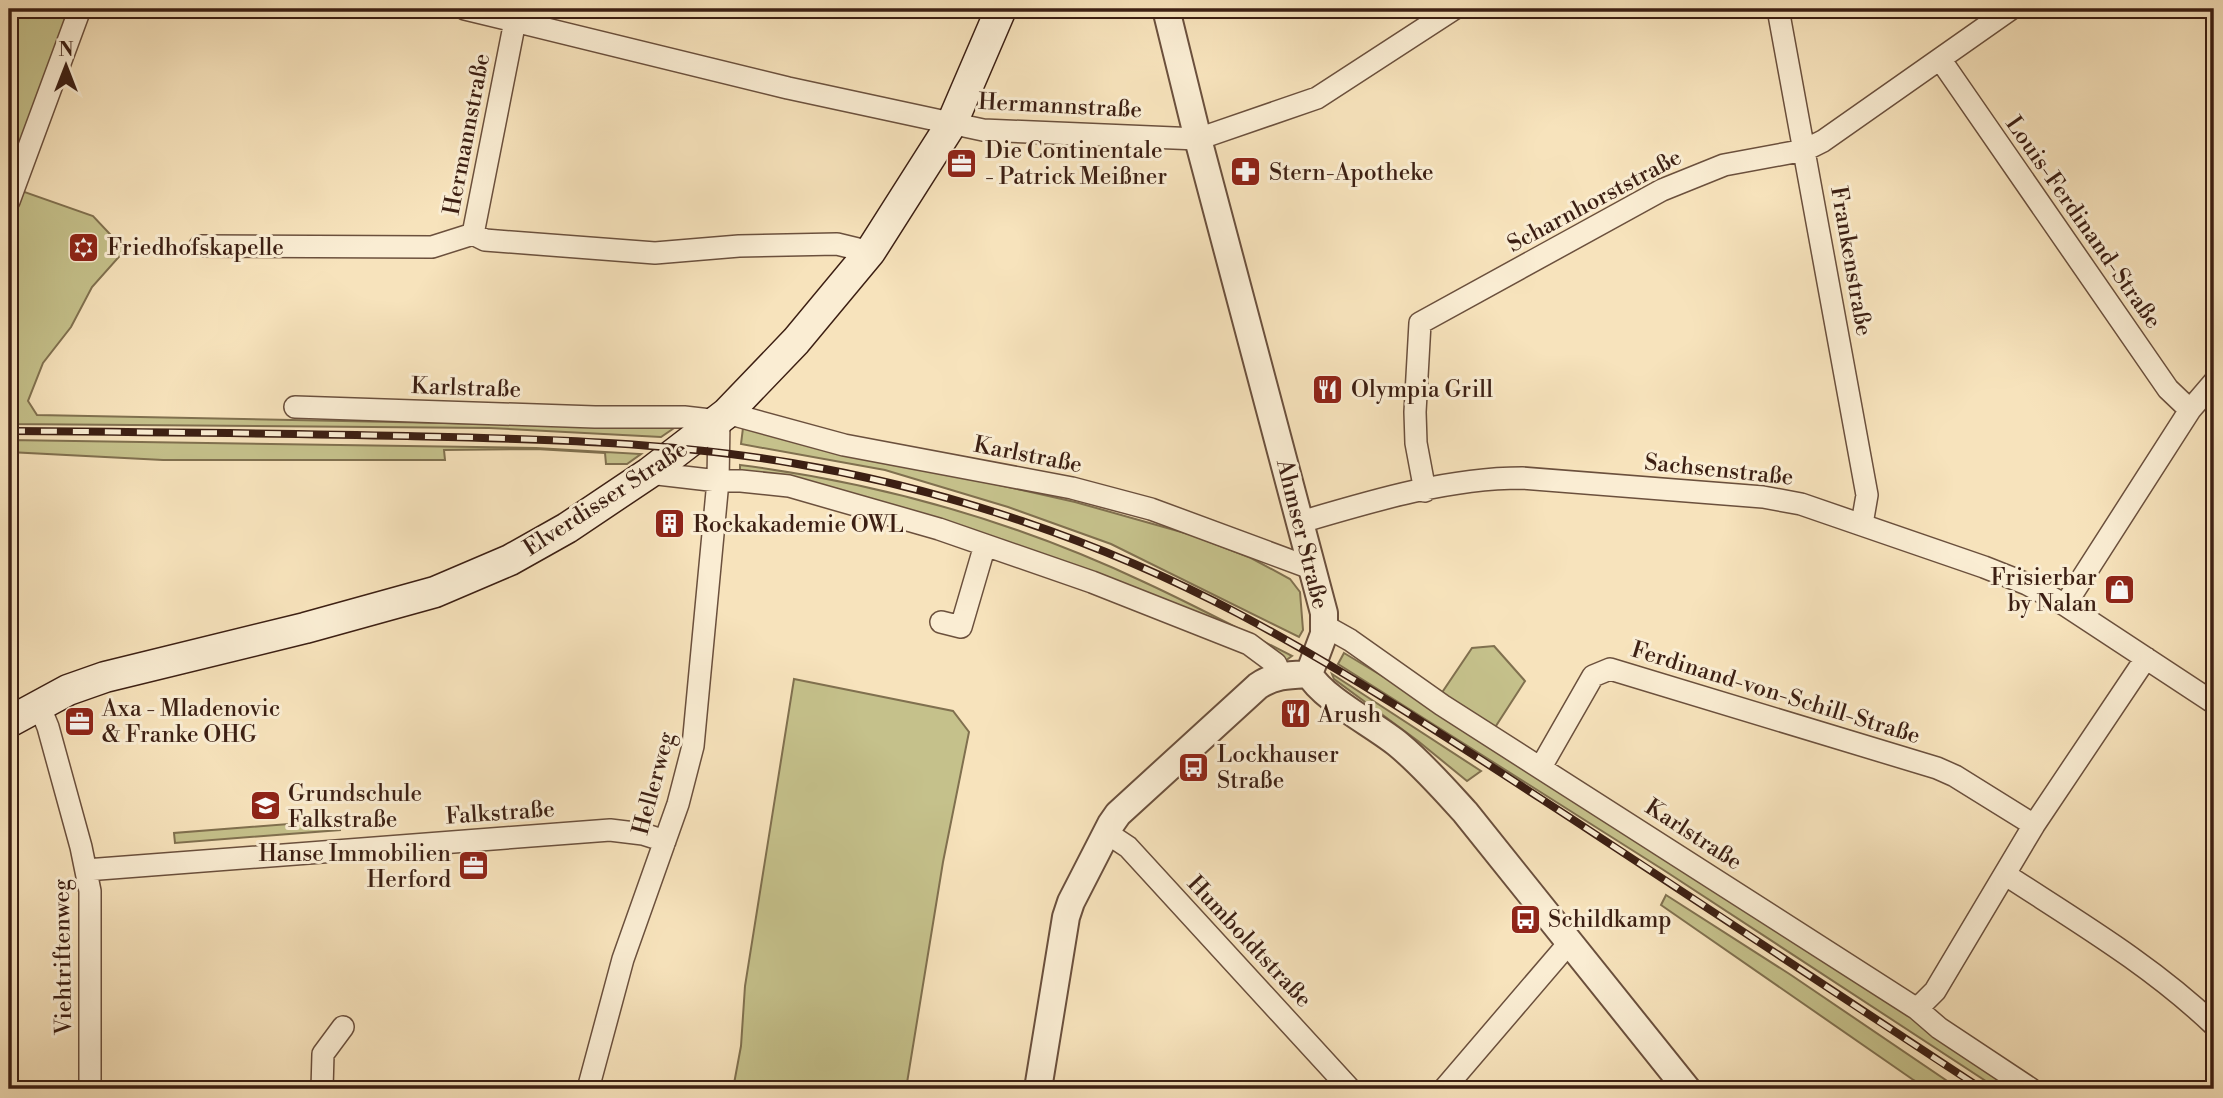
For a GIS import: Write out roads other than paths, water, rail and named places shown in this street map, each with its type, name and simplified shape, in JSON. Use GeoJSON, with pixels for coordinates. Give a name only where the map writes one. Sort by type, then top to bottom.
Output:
{"type":"FeatureCollection","features":[{"type":"Feature","properties":{"kind":"main road","name":"Elverdisser Straße"},"geometry":{"type":"LineString","coordinates":[[9,722],[68,690],[106,677],[295,631],[435,592],[474,577],[567,528],[649,473],[723,417],[796,341],[870,252],[952,123],[1001,9]]}},
{"type":"Feature","properties":{"kind":"street"},"geometry":{"type":"LineString","coordinates":[[9,201],[80,9]]}},
{"type":"Feature","properties":{"kind":"street","name":"Hermannstraße"},"geometry":{"type":"LineString","coordinates":[[465,9],[788,88],[983,130],[1198,139],[1317,98],[1454,9]]}},
{"type":"Feature","properties":{"kind":"street","name":"Ahmser Straße"},"geometry":{"type":"LineString","coordinates":[[1166,9],[1313,569],[1325,626],[1309,674]]}},
{"type":"Feature","properties":{"kind":"street","name":"Frankenstraße"},"geometry":{"type":"LineString","coordinates":[[1778,9],[1867,495],[1862,524]]}},
{"type":"Feature","properties":{"kind":"street","name":"Scharnhorststraße"},"geometry":{"type":"LineString","coordinates":[[1425,491],[1416,443],[1415,412],[1420,323],[1662,190],[1724,164],[1805,150],[1822,141],[2011,9]]}},
{"type":"Feature","properties":{"kind":"street","name":"Hermannstraße"},"geometry":{"type":"LineString","coordinates":[[200,246],[432,247],[473,234],[515,21]]}},
{"type":"Feature","properties":{"kind":"street","name":"Louis-Ferdinand-Straße"},"geometry":{"type":"LineString","coordinates":[[1940,59],[2168,389],[2190,410]]}},
{"type":"Feature","properties":{"kind":"street"},"geometry":{"type":"LineString","coordinates":[[473,234],[485,240],[643,253],[739,246],[837,244],[870,252]]}},
{"type":"Feature","properties":{"kind":"street"},"geometry":{"type":"LineString","coordinates":[[2065,605],[2190,410],[2214,382]]}},
{"type":"Feature","properties":{"kind":"street","name":"Karlstraße"},"geometry":{"type":"LineString","coordinates":[[295,407],[595,417],[723,417],[844,445],[1072,488],[1151,509],[1313,569]]}},
{"type":"Feature","properties":{"kind":"street","name":"Hellerweg"},"geometry":{"type":"LineString","coordinates":[[588,1089],[623,959],[665,841],[693,746],[723,417]]}},
{"type":"Feature","properties":{"kind":"street"},"geometry":{"type":"LineString","coordinates":[[649,473],[789,486],[871,508],[1093,582],[1249,645],[1276,664],[1281,676]]}},
{"type":"Feature","properties":{"kind":"street","name":"Sachsenstraße"},"geometry":{"type":"LineString","coordinates":[[1301,522],[1351,508],[1488,478],[1522,478],[1763,497],[1801,504],[2027,584],[2065,605],[2214,703]]}},
{"type":"Feature","properties":{"kind":"street"},"geometry":{"type":"LineString","coordinates":[[941,622],[961,627],[985,545]]}},
{"type":"Feature","properties":{"kind":"street","name":"Karlstraße"},"geometry":{"type":"LineString","coordinates":[[1325,626],[1350,640],[1442,705],[1917,1009],[1939,1028],[2031,1089]]}},
{"type":"Feature","properties":{"kind":"street"},"geometry":{"type":"LineString","coordinates":[[1917,1009],[1935,990],[2006,876],[2034,825],[2146,659]]}},
{"type":"Feature","properties":{"kind":"street","name":"Ferdinand-von-Schill-Straße"},"geometry":{"type":"LineString","coordinates":[[1541,767],[1593,676],[1610,669],[1937,768],[1955,776],[2034,825]]}},
{"type":"Feature","properties":{"kind":"street"},"geometry":{"type":"LineString","coordinates":[[1038,1089],[1066,917],[1071,902],[1118,814],[1258,686],[1281,676],[1309,674],[1319,688],[1399,745],[1435,779],[1465,812],[1687,1089]]}},
{"type":"Feature","properties":{"kind":"street","name":"Viehtriftenweg"},"geometry":{"type":"LineString","coordinates":[[39,705],[48,727],[90,891],[90,1089]]}},
{"type":"Feature","properties":{"kind":"street","name":"Falkstraße"},"geometry":{"type":"LineString","coordinates":[[86,870],[610,830],[643,834],[665,841]]}},
{"type":"Feature","properties":{"kind":"street","name":"Humboldtstraße"},"geometry":{"type":"LineString","coordinates":[[1107,833],[1128,848],[1350,1089]]}},
{"type":"Feature","properties":{"kind":"street"},"geometry":{"type":"LineString","coordinates":[[2006,876],[2149,969],[2214,1024]]}},
{"type":"Feature","properties":{"kind":"street"},"geometry":{"type":"LineString","coordinates":[[1444,1089],[1569,943]]}},
{"type":"Feature","properties":{"kind":"street"},"geometry":{"type":"LineString","coordinates":[[322,1089],[323,1054],[343,1027]]}},
{"type":"Feature","properties":{"kind":"railway"},"geometry":{"type":"LineString","coordinates":[[9,431],[257,433],[552,440],[696,450],[850,474],[907,487],[1021,521],[1133,563],[1239,614],[1323,661],[1621,851],[1982,1089]]}},
{"type":"Feature","properties":{"kind":"place","name":"Die Continentale - Patrick Meißner"},"geometry":{"type":"Point","coordinates":[962,163]}},
{"type":"Feature","properties":{"kind":"place","name":"Stern-Apotheke"},"geometry":{"type":"Point","coordinates":[1246,172]}},
{"type":"Feature","properties":{"kind":"place","name":"Friedhofskapelle"},"geometry":{"type":"Point","coordinates":[84,247]}},
{"type":"Feature","properties":{"kind":"place","name":"Olympia Grill"},"geometry":{"type":"Point","coordinates":[1328,389]}},
{"type":"Feature","properties":{"kind":"place","name":"Rockakademie OWL"},"geometry":{"type":"Point","coordinates":[670,524]}},
{"type":"Feature","properties":{"kind":"place","name":"Frisierbar by Nalan"},"geometry":{"type":"Point","coordinates":[2120,590]}},
{"type":"Feature","properties":{"kind":"place","name":"Arush"},"geometry":{"type":"Point","coordinates":[1295,714]}},
{"type":"Feature","properties":{"kind":"place","name":"Axa - Mladenovic & Franke OHG"},"geometry":{"type":"Point","coordinates":[79,721]}},
{"type":"Feature","properties":{"kind":"place","name":"Lockhauser Straße"},"geometry":{"type":"Point","coordinates":[1194,767]}},
{"type":"Feature","properties":{"kind":"place","name":"Grundschule Falkstraße"},"geometry":{"type":"Point","coordinates":[265,806]}},
{"type":"Feature","properties":{"kind":"place","name":"Hanse Immobilien Herford"},"geometry":{"type":"Point","coordinates":[474,866]}},
{"type":"Feature","properties":{"kind":"place","name":"Schildkamp"},"geometry":{"type":"Point","coordinates":[1525,919]}}]}
